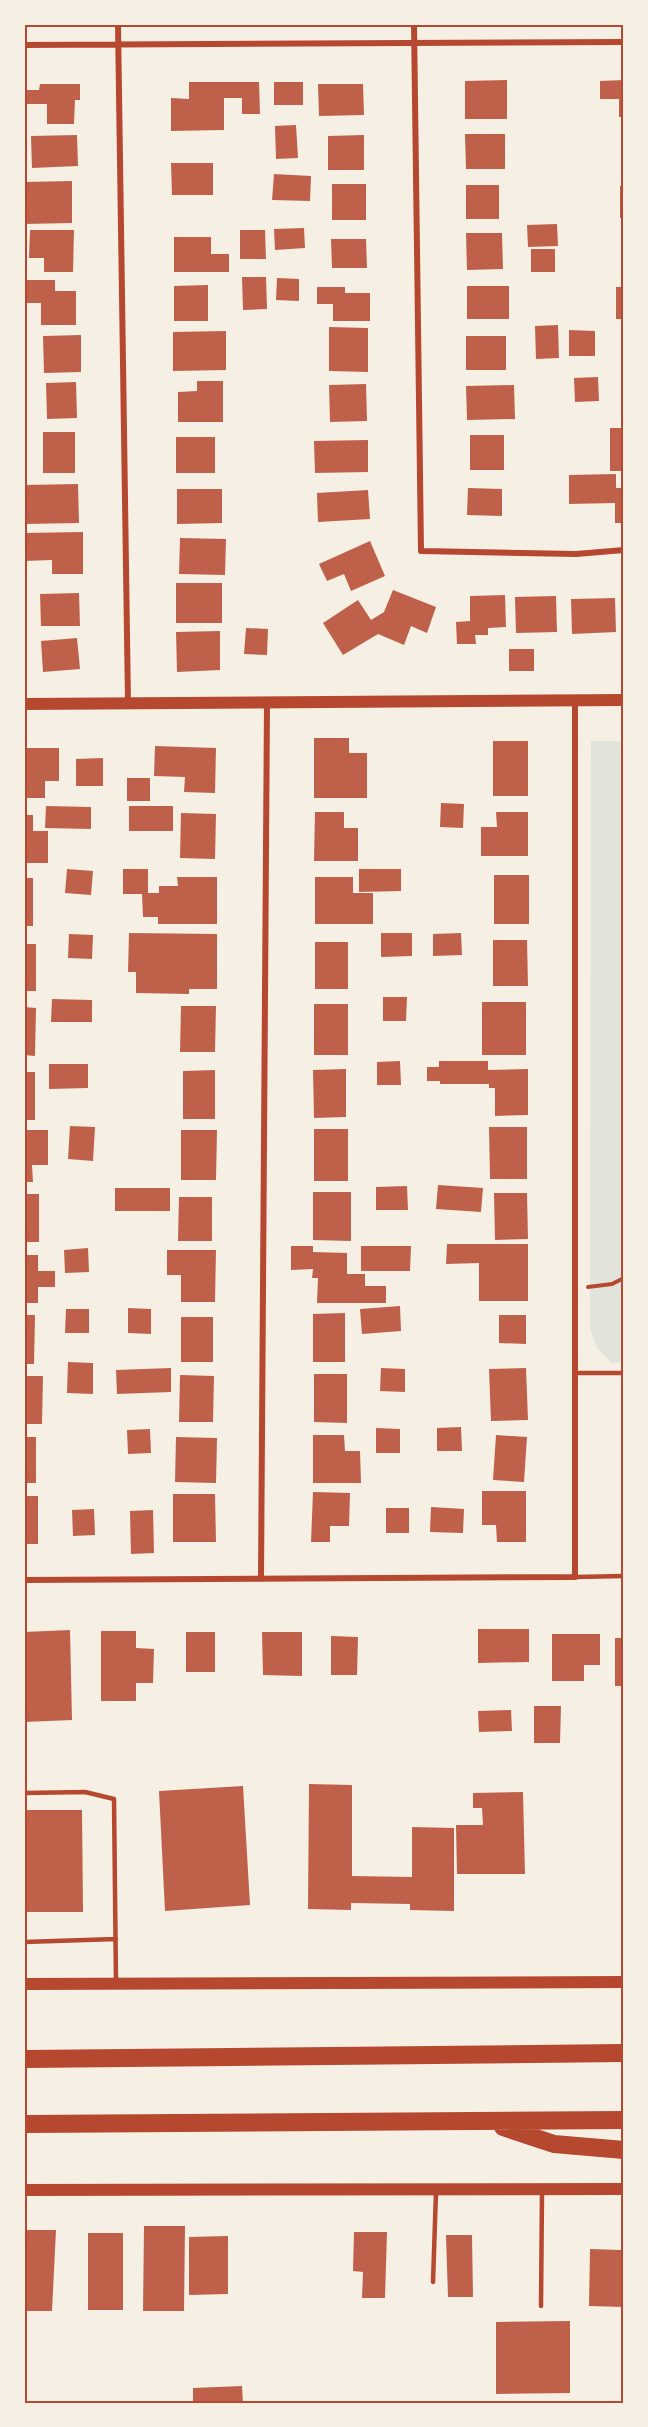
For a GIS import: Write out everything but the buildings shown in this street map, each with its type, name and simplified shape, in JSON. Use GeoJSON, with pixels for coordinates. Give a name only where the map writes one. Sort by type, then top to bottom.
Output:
{"type":"FeatureCollection","features":[{"type":"Feature","properties":{"kind":"highway"},"geometry":{"type":"LineString","coordinates":[[24,2059],[624,2053]]}},
{"type":"Feature","properties":{"kind":"highway"},"geometry":{"type":"LineString","coordinates":[[24,2124],[624,2120]]}},
{"type":"Feature","properties":{"kind":"highway"},"geometry":{"type":"LineString","coordinates":[[487,2122],[554,2144],[624,2150]]}},
{"type":"Feature","properties":{"kind":"main road"},"geometry":{"type":"LineString","coordinates":[[24,704],[624,700]]}},
{"type":"Feature","properties":{"kind":"main road"},"geometry":{"type":"LineString","coordinates":[[24,1984],[624,1982]]}},
{"type":"Feature","properties":{"kind":"main road"},"geometry":{"type":"LineString","coordinates":[[24,2190],[624,2189]]}},
{"type":"Feature","properties":{"kind":"street"},"geometry":{"type":"LineString","coordinates":[[118,24],[129,703]]}},
{"type":"Feature","properties":{"kind":"street"},"geometry":{"type":"LineString","coordinates":[[414,24],[421,551],[576,554],[624,550]]}},
{"type":"Feature","properties":{"kind":"street"},"geometry":{"type":"LineString","coordinates":[[24,45],[624,42]]}},
{"type":"Feature","properties":{"kind":"street"},"geometry":{"type":"LineString","coordinates":[[24,1580],[576,1577],[575,701]]}},
{"type":"Feature","properties":{"kind":"street"},"geometry":{"type":"LineString","coordinates":[[261,1579],[267,703]]}},
{"type":"Feature","properties":{"kind":"lane"},"geometry":{"type":"LineString","coordinates":[[575,1373],[624,1373]]}},
{"type":"Feature","properties":{"kind":"lane"},"geometry":{"type":"LineString","coordinates":[[576,1577],[624,1576]]}},
{"type":"Feature","properties":{"kind":"lane"},"geometry":{"type":"LineString","coordinates":[[24,1793],[85,1792],[114,1799],[116,1983]]}},
{"type":"Feature","properties":{"kind":"lane"},"geometry":{"type":"LineString","coordinates":[[24,1942],[116,1939]]}},
{"type":"Feature","properties":{"kind":"lane"},"geometry":{"type":"LineString","coordinates":[[433,2282],[436,2189]]}},
{"type":"Feature","properties":{"kind":"lane"},"geometry":{"type":"LineString","coordinates":[[541,2306],[542,2189]]}},
{"type":"Feature","properties":{"kind":"path"},"geometry":{"type":"LineString","coordinates":[[575,1288],[601,1286],[624,1278]]}},
{"type":"Feature","properties":{"kind":"shaded area"},"geometry":{"type":"Polygon","coordinates":[[[591,741],[624,741],[624,1363],[612,1363],[597,1348],[590,1329],[591,741]]]}}]}
